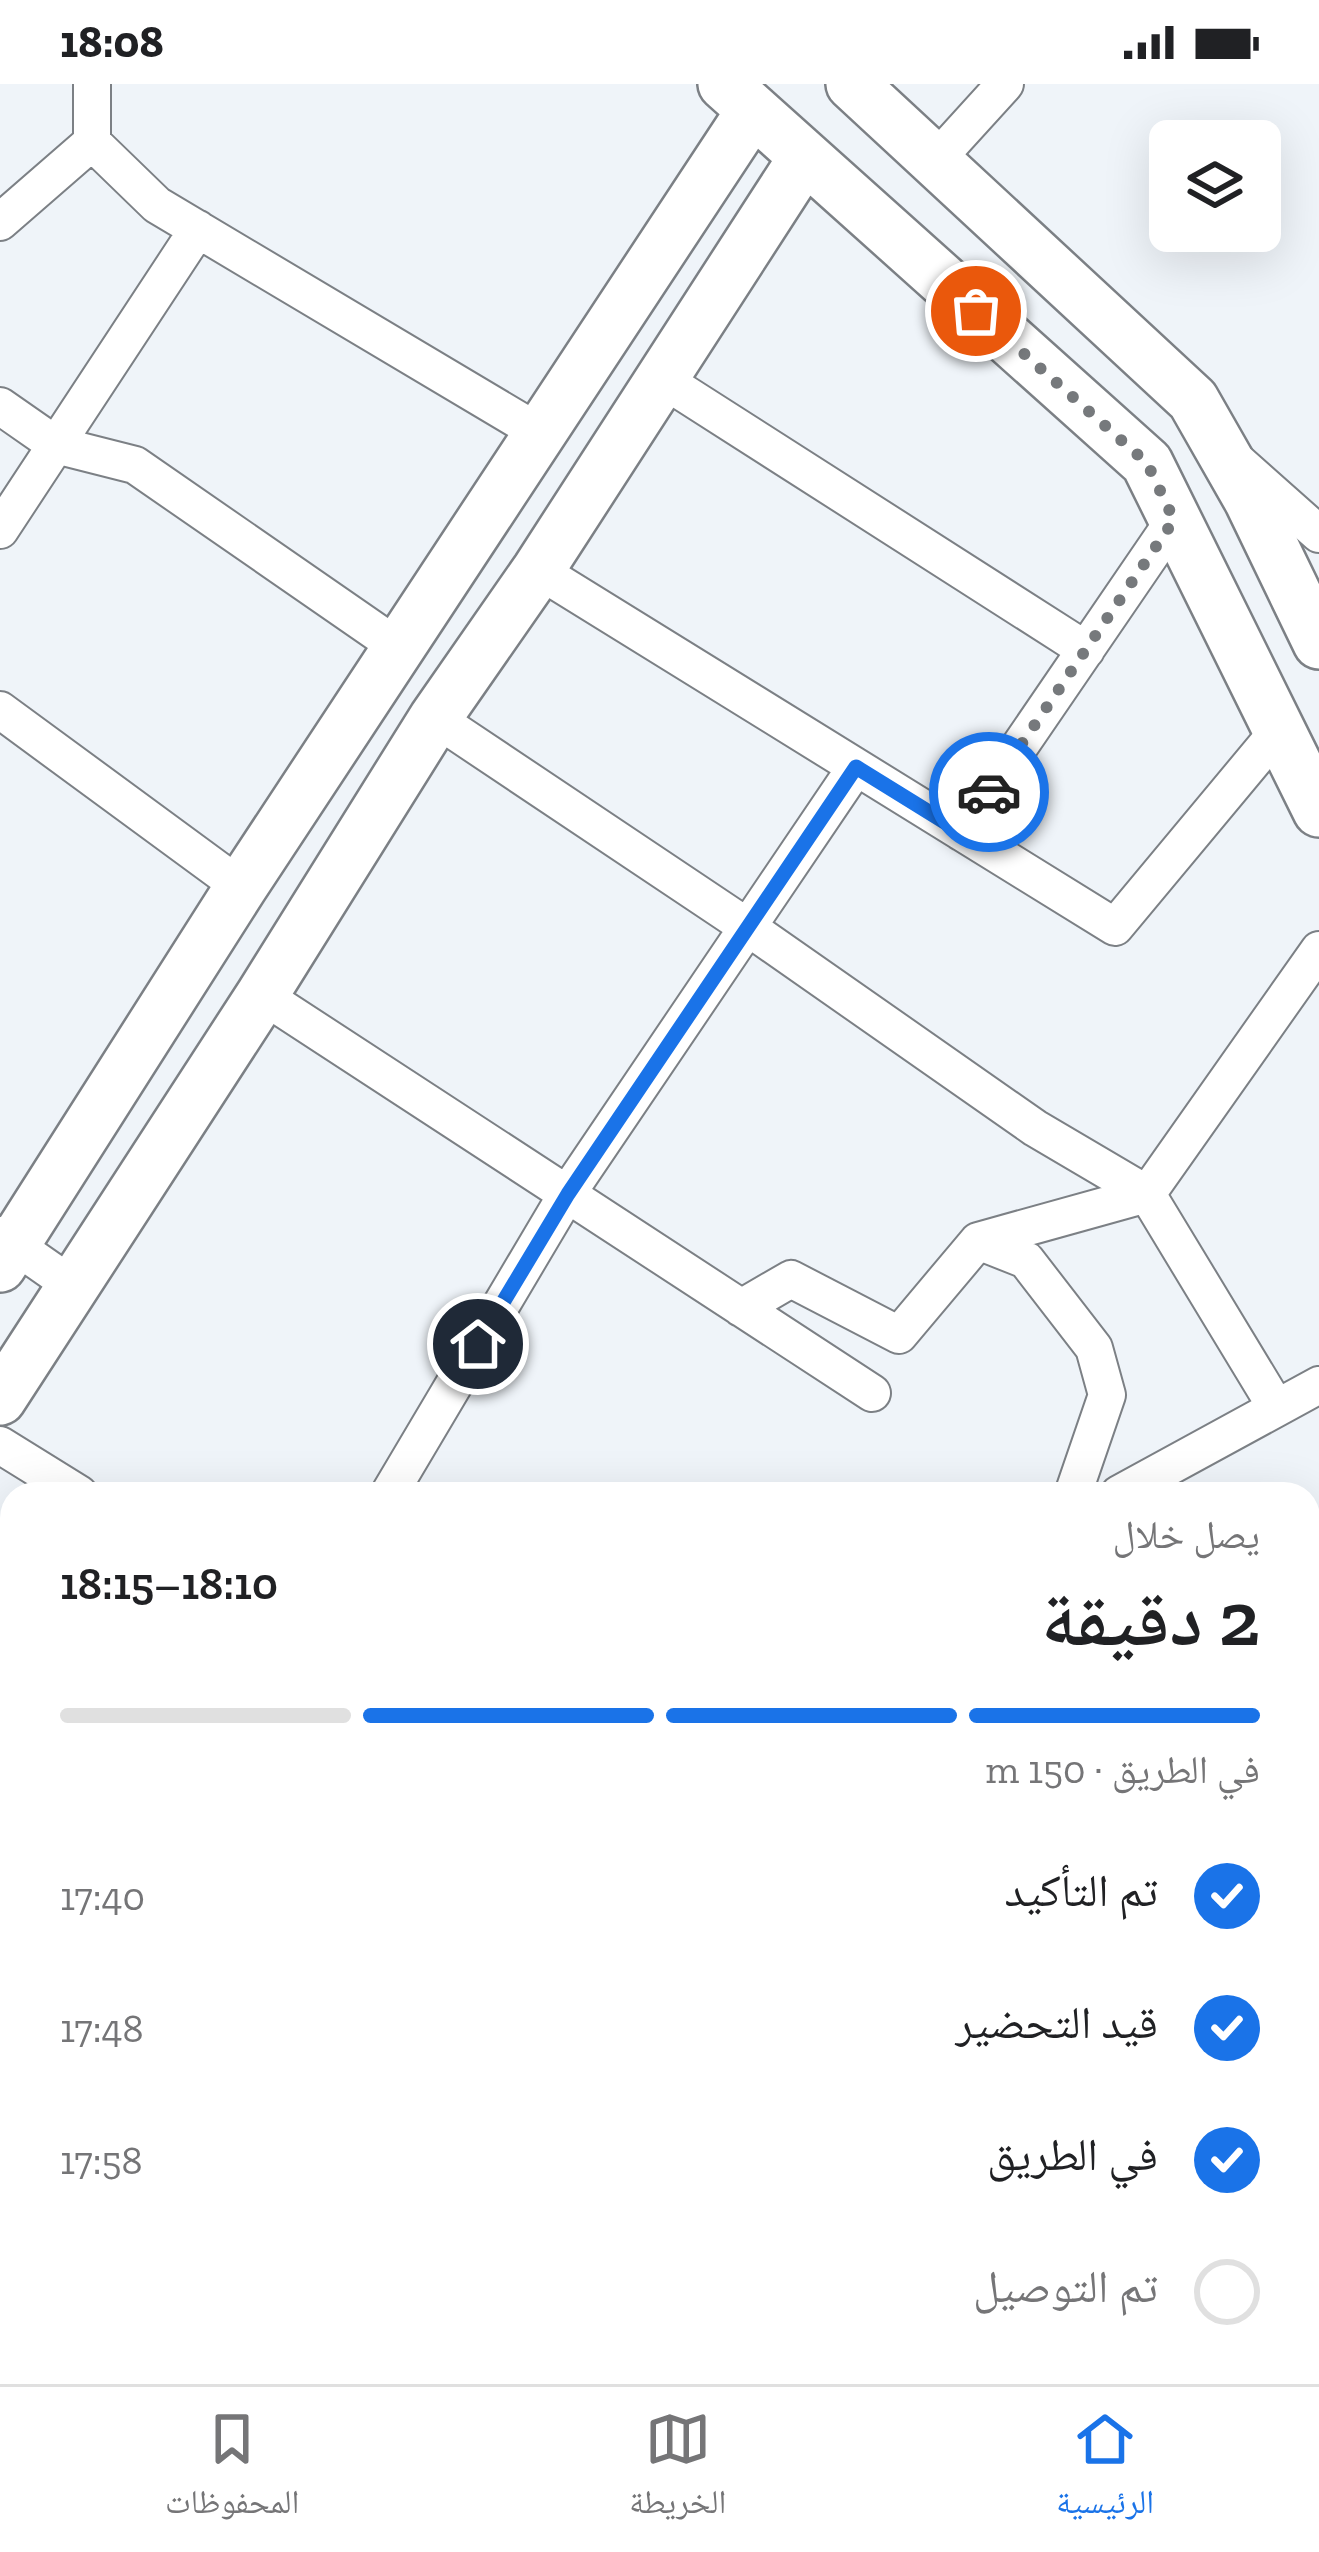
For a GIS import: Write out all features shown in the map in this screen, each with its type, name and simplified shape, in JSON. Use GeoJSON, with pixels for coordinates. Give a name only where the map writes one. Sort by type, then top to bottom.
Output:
{"type":"FeatureCollection","features":[{"type":"Feature","properties":{"kind":"main road"},"geometry":{"type":"LineString","coordinates":[[873,91],[935,160],[1193,400],[1250,500],[1319,643]]}},
{"type":"Feature","properties":{"kind":"main road"},"geometry":{"type":"LineString","coordinates":[[5,1248],[540,433],[739,97],[1147,463],[1319,811]]}},
{"type":"Feature","properties":{"kind":"main road"},"geometry":{"type":"LineString","coordinates":[[0,1399],[435,718],[538,570],[805,158]]}},
{"type":"Feature","properties":{"kind":"street"},"geometry":{"type":"LineString","coordinates":[[92,84],[92,142],[157,205],[540,433]]}},
{"type":"Feature","properties":{"kind":"street"},"geometry":{"type":"LineString","coordinates":[[935,160],[1004,84]]}},
{"type":"Feature","properties":{"kind":"street"},"geometry":{"type":"LineString","coordinates":[[0,222],[92,142]]}},
{"type":"Feature","properties":{"kind":"street"},"geometry":{"type":"LineString","coordinates":[[0,530],[198,229]]}},
{"type":"Feature","properties":{"kind":"street"},"geometry":{"type":"LineString","coordinates":[[662,379],[1086,650]]}},
{"type":"Feature","properties":{"kind":"street"},"geometry":{"type":"LineString","coordinates":[[0,406],[56,446],[135,465],[398,647]]}},
{"type":"Feature","properties":{"kind":"street"},"geometry":{"type":"LineString","coordinates":[[1218,445],[1319,534]]}},
{"type":"Feature","properties":{"kind":"street"},"geometry":{"type":"LineString","coordinates":[[961,832],[1174,520]]}},
{"type":"Feature","properties":{"kind":"street"},"geometry":{"type":"LineString","coordinates":[[538,570],[1115,927],[1279,730]]}},
{"type":"Feature","properties":{"kind":"street"},"geometry":{"type":"LineString","coordinates":[[0,710],[241,886]]}},
{"type":"Feature","properties":{"kind":"street"},"geometry":{"type":"LineString","coordinates":[[435,718],[749,928],[1035,1128],[1147,1194],[1276,1407]]}},
{"type":"Feature","properties":{"kind":"street"},"geometry":{"type":"LineString","coordinates":[[396,1482],[568,1194],[856,767]]}},
{"type":"Feature","properties":{"kind":"street"},"geometry":{"type":"LineString","coordinates":[[741,1308],[790,1279],[899,1335],[979,1241],[1147,1194],[1319,950]]}},
{"type":"Feature","properties":{"kind":"street"},"geometry":{"type":"LineString","coordinates":[[262,995],[872,1393]]}},
{"type":"Feature","properties":{"kind":"street"},"geometry":{"type":"LineString","coordinates":[[979,1241],[1026,1261],[1094,1348],[1107,1395],[1076,1482]]}},
{"type":"Feature","properties":{"kind":"street"},"geometry":{"type":"LineString","coordinates":[[5,1248],[74,1286]]}},
{"type":"Feature","properties":{"kind":"street"},"geometry":{"type":"LineString","coordinates":[[1141,1482],[1319,1385]]}},
{"type":"Feature","properties":{"kind":"street"},"geometry":{"type":"LineString","coordinates":[[0,1445],[60,1482]]}},
{"type":"Feature","properties":{"kind":"way so far"},"geometry":{"type":"LineString","coordinates":[[976,311],[1147,463],[1174,520],[989,792]]}},
{"type":"Feature","properties":{"kind":"route"},"geometry":{"type":"LineString","coordinates":[[478,1344],[568,1194],[856,767],[961,832],[989,792]]}}]}
